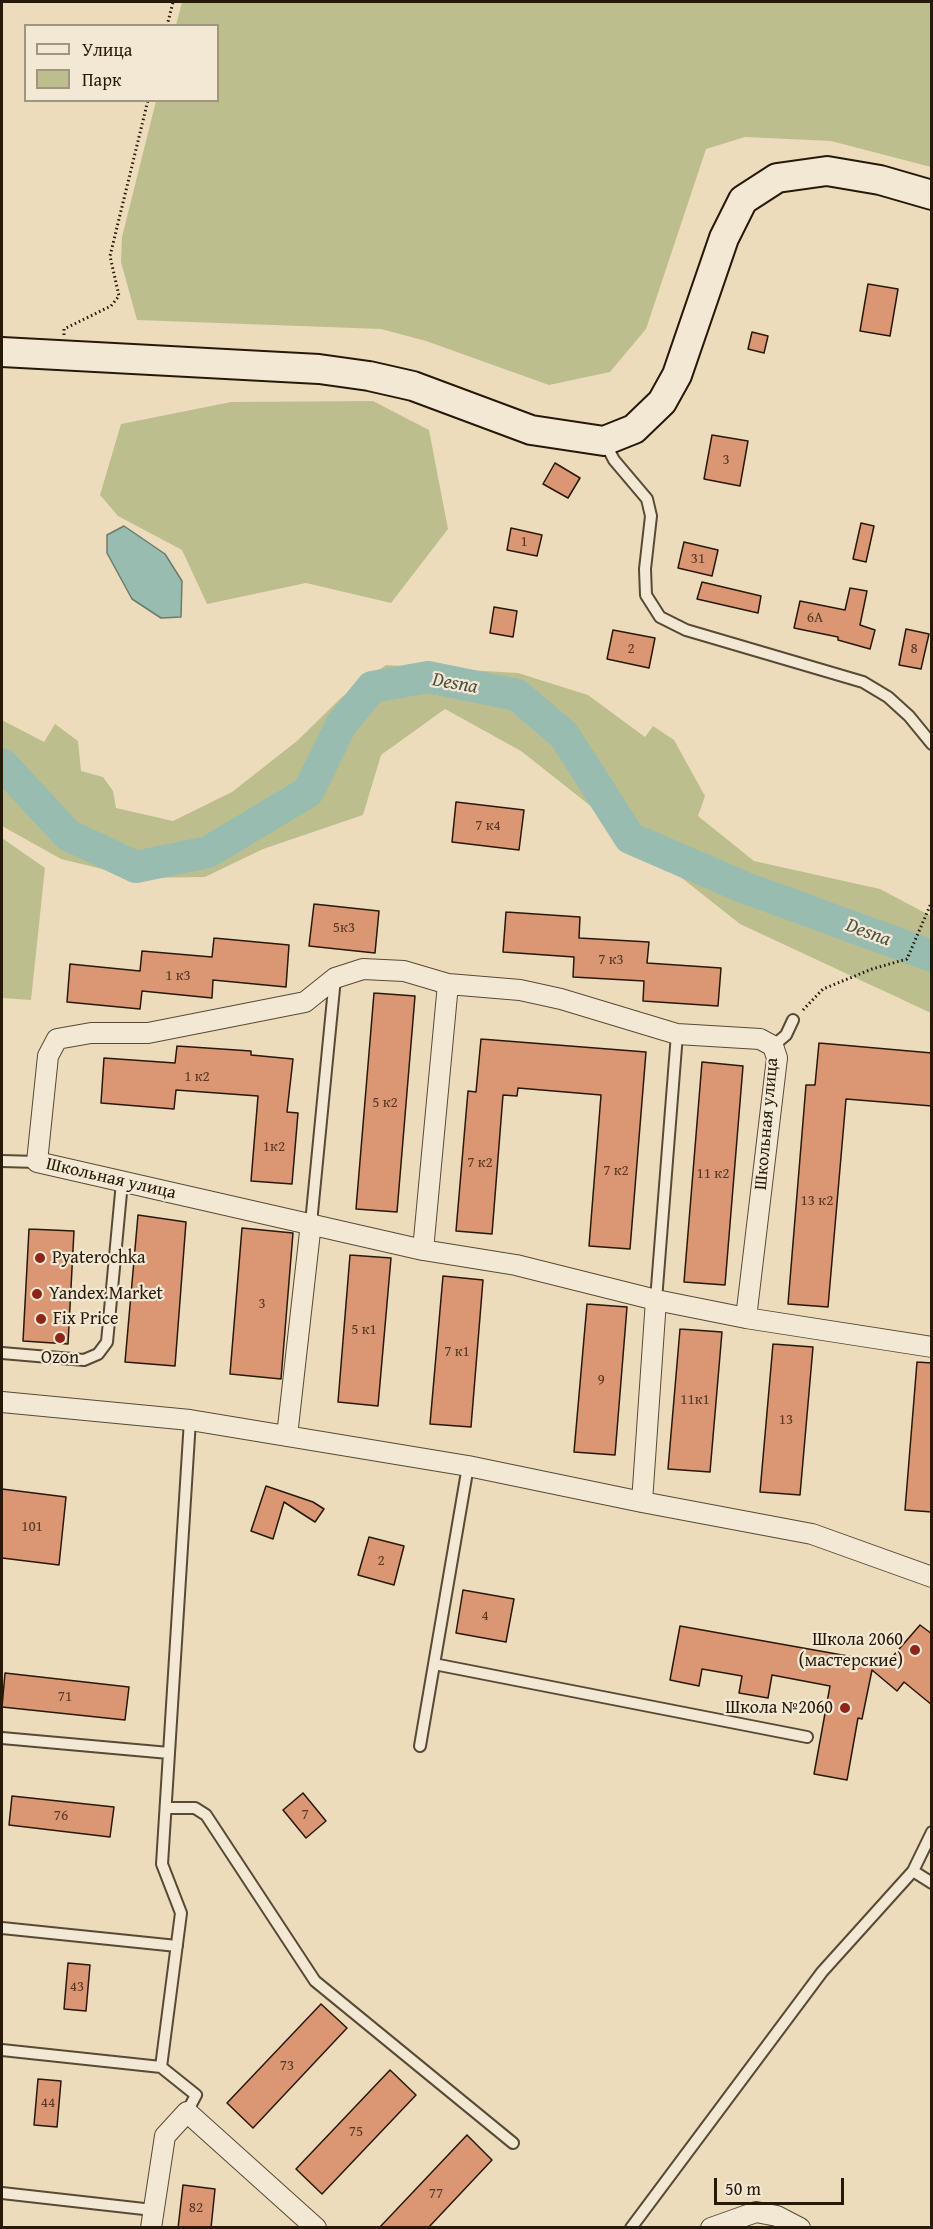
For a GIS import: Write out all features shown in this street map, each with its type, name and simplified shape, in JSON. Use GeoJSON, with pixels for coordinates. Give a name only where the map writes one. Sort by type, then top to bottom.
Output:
{"type":"FeatureCollection","features":[{"type":"Feature","properties":{"kind":"street"},"geometry":{"type":"LineString","coordinates":[[2,352],[319,369],[369,376],[413,386],[531,430],[604,441],[634,429],[662,402],[677,375],[724,238],[743,200],[777,178],[827,171],[880,180],[932,195]]}},
{"type":"Feature","properties":{"kind":"street","name":"Школьная улица"},"geometry":{"type":"LineString","coordinates":[[746,1318],[777,1058],[773,1046],[760,1039],[677,1034],[561,999],[520,990],[448,984],[417,974],[389,969],[363,969],[335,978],[305,1002],[254,1014],[148,1033],[91,1032],[57,1040],[48,1056],[38,1162],[311,1222],[423,1250],[516,1265],[656,1300],[746,1318],[932,1347]]}},
{"type":"Feature","properties":{"kind":"street"},"geometry":{"type":"LineString","coordinates":[[423,1250],[448,984]]}},
{"type":"Feature","properties":{"kind":"street"},"geometry":{"type":"LineString","coordinates":[[287,1436],[311,1222]]}},
{"type":"Feature","properties":{"kind":"street"},"geometry":{"type":"LineString","coordinates":[[642,1502],[656,1300]]}},
{"type":"Feature","properties":{"kind":"street"},"geometry":{"type":"LineString","coordinates":[[2,1402],[190,1420],[468,1466],[812,1534],[932,1577]]}},
{"type":"Feature","properties":{"kind":"street"},"geometry":{"type":"LineString","coordinates":[[152,2219],[165,2136],[187,2112],[316,2228]]}},
{"type":"Feature","properties":{"kind":"street"},"geometry":{"type":"LineString","coordinates":[[711,2228],[756,2212],[777,2216],[800,2228]]}},
{"type":"Feature","properties":{"kind":"lane"},"geometry":{"type":"LineString","coordinates":[[604,441],[614,460],[647,499],[651,516],[645,569],[646,595],[660,617],[686,630],[863,682],[902,710],[932,744]]}},
{"type":"Feature","properties":{"kind":"lane"},"geometry":{"type":"LineString","coordinates":[[311,1222],[335,978]]}},
{"type":"Feature","properties":{"kind":"lane"},"geometry":{"type":"LineString","coordinates":[[773,1046],[786,1035],[793,1020]]}},
{"type":"Feature","properties":{"kind":"lane"},"geometry":{"type":"LineString","coordinates":[[656,1300],[677,1034]]}},
{"type":"Feature","properties":{"kind":"lane"},"geometry":{"type":"LineString","coordinates":[[2,1161],[38,1162]]}},
{"type":"Feature","properties":{"kind":"lane"},"geometry":{"type":"LineString","coordinates":[[2,1353],[84,1360],[98,1354],[107,1342],[122,1182]]}},
{"type":"Feature","properties":{"kind":"lane"},"geometry":{"type":"LineString","coordinates":[[161,2067],[181,1913],[162,1864],[190,1420]]}},
{"type":"Feature","properties":{"kind":"lane"},"geometry":{"type":"LineString","coordinates":[[420,1746],[468,1466]]}},
{"type":"Feature","properties":{"kind":"lane"},"geometry":{"type":"LineString","coordinates":[[434,1664],[807,1737]]}},
{"type":"Feature","properties":{"kind":"lane"},"geometry":{"type":"LineString","coordinates":[[2,1738],[169,1753]]}},
{"type":"Feature","properties":{"kind":"lane"},"geometry":{"type":"LineString","coordinates":[[166,1808],[195,1808],[206,1815],[315,1981],[513,2143]]}},
{"type":"Feature","properties":{"kind":"lane"},"geometry":{"type":"LineString","coordinates":[[631,2228],[822,1972],[913,1871],[932,1832]]}},
{"type":"Feature","properties":{"kind":"lane"},"geometry":{"type":"LineString","coordinates":[[913,1871],[932,1883]]}},
{"type":"Feature","properties":{"kind":"lane"},"geometry":{"type":"LineString","coordinates":[[2,1928],[177,1946]]}},
{"type":"Feature","properties":{"kind":"lane"},"geometry":{"type":"LineString","coordinates":[[2,2050],[161,2067],[196,2095],[187,2112]]}},
{"type":"Feature","properties":{"kind":"lane"},"geometry":{"type":"LineString","coordinates":[[2,2193],[152,2219]]}},
{"type":"Feature","properties":{"kind":"path"},"geometry":{"type":"LineString","coordinates":[[168,24],[173,2]]}},
{"type":"Feature","properties":{"kind":"path"},"geometry":{"type":"LineString","coordinates":[[63,357],[64,329],[111,306],[119,296],[110,256],[148,102]]}},
{"type":"Feature","properties":{"kind":"path"},"geometry":{"type":"LineString","coordinates":[[793,1020],[823,989],[872,969],[908,959],[932,901]]}},
{"type":"Feature","properties":{"kind":"green space"},"geometry":{"type":"Polygon","coordinates":[[[182,2],[931,2],[931,167],[831,141],[745,137],[706,149],[646,329],[610,372],[549,385],[426,341],[381,329],[137,320],[121,262],[122,237],[156,102],[219,102],[219,24],[176,24],[182,2]]]}},
{"type":"Feature","properties":{"kind":"green space"},"geometry":{"type":"Polygon","coordinates":[[[373,401],[429,430],[448,529],[391,603],[306,583],[207,604],[182,550],[118,516],[100,495],[121,424],[231,402],[373,401]]]}},
{"type":"Feature","properties":{"kind":"green space"},"geometry":{"type":"Polygon","coordinates":[[[386,665],[518,673],[588,695],[645,737],[653,726],[674,740],[705,796],[698,816],[754,861],[880,889],[931,916],[931,1013],[740,924],[521,751],[445,709],[381,755],[363,815],[263,849],[205,877],[139,878],[61,859],[2,826],[2,720],[44,742],[55,724],[78,741],[81,771],[103,777],[113,791],[116,808],[173,821],[232,792],[297,741],[342,697],[386,665]]]}},
{"type":"Feature","properties":{"kind":"green space"},"geometry":{"type":"Polygon","coordinates":[[[2,838],[45,868],[31,1000],[2,998],[2,838]]]}},
{"type":"Feature","properties":{"kind":"water"},"geometry":{"type":"Polygon","coordinates":[[[124,526],[165,554],[182,581],[181,617],[161,618],[132,599],[107,553],[107,535],[124,526]]]}},
{"type":"Feature","properties":{"kind":"building"},"geometry":{"type":"Polygon","coordinates":[[[868,284],[898,289],[890,336],[860,331],[868,284]]]}},
{"type":"Feature","properties":{"kind":"building"},"geometry":{"type":"Polygon","coordinates":[[[752,332],[768,336],[764,353],[748,349],[752,332]]]}},
{"type":"Feature","properties":{"kind":"building"},"geometry":{"type":"Polygon","coordinates":[[[712,435],[748,441],[740,486],[704,479],[712,435]]]}},
{"type":"Feature","properties":{"kind":"building"},"geometry":{"type":"Polygon","coordinates":[[[555,463],[580,478],[568,498],[543,484],[555,463]]]}},
{"type":"Feature","properties":{"kind":"building"},"geometry":{"type":"Polygon","coordinates":[[[861,523],[874,526],[866,562],[853,559],[861,523]]]}},
{"type":"Feature","properties":{"kind":"building"},"geometry":{"type":"Polygon","coordinates":[[[511,528],[542,535],[537,556],[507,550],[511,528]]]}},
{"type":"Feature","properties":{"kind":"building"},"geometry":{"type":"Polygon","coordinates":[[[684,542],[718,550],[712,576],[678,568],[684,542]]]}},
{"type":"Feature","properties":{"kind":"building"},"geometry":{"type":"Polygon","coordinates":[[[702,582],[761,596],[758,613],[697,599],[702,582]]]}},
{"type":"Feature","properties":{"kind":"building"},"geometry":{"type":"Polygon","coordinates":[[[850,588],[867,591],[860,625],[875,630],[870,649],[838,640],[838,637],[794,628],[800,601],[845,610],[850,588]]]}},
{"type":"Feature","properties":{"kind":"building"},"geometry":{"type":"Polygon","coordinates":[[[494,607],[517,611],[513,637],[490,633],[494,607]]]}},
{"type":"Feature","properties":{"kind":"building"},"geometry":{"type":"Polygon","coordinates":[[[906,629],[929,634],[921,669],[899,665],[906,629]]]}},
{"type":"Feature","properties":{"kind":"building"},"geometry":{"type":"Polygon","coordinates":[[[613,630],[655,638],[649,668],[607,659],[613,630]]]}},
{"type":"Feature","properties":{"kind":"building"},"geometry":{"type":"Polygon","coordinates":[[[456,802],[524,810],[519,850],[452,842],[456,802]]]}},
{"type":"Feature","properties":{"kind":"building"},"geometry":{"type":"Polygon","coordinates":[[[314,904],[379,911],[375,953],[309,946],[314,904]]]}},
{"type":"Feature","properties":{"kind":"building"},"geometry":{"type":"Polygon","coordinates":[[[506,912],[580,917],[579,938],[649,942],[647,963],[721,968],[718,1006],[643,1001],[644,981],[573,977],[574,957],[503,952],[506,912]]]}},
{"type":"Feature","properties":{"kind":"building"},"geometry":{"type":"Polygon","coordinates":[[[214,938],[289,945],[286,987],[213,980],[212,998],[142,991],[140,1009],[67,1002],[70,964],[140,971],[142,951],[212,957],[214,938]]]}},
{"type":"Feature","properties":{"kind":"building"},"geometry":{"type":"Polygon","coordinates":[[[374,993],[415,996],[397,1212],[356,1209],[374,993]]]}},
{"type":"Feature","properties":{"kind":"building"},"geometry":{"type":"Polygon","coordinates":[[[481,1039],[646,1052],[630,1249],[589,1246],[601,1095],[518,1088],[517,1096],[503,1095],[492,1234],[456,1231],[468,1091],[476,1092],[481,1039]]]}},
{"type":"Feature","properties":{"kind":"building"},"geometry":{"type":"Polygon","coordinates":[[[819,1043],[932,1053],[932,1106],[846,1099],[828,1307],[788,1304],[806,1085],[815,1085],[819,1043]]]}},
{"type":"Feature","properties":{"kind":"building"},"geometry":{"type":"Polygon","coordinates":[[[177,1046],[251,1051],[251,1055],[293,1059],[287,1112],[298,1113],[292,1184],[251,1181],[258,1096],[176,1090],[174,1109],[101,1103],[104,1058],[175,1063],[177,1046]]]}},
{"type":"Feature","properties":{"kind":"building"},"geometry":{"type":"Polygon","coordinates":[[[702,1062],[743,1066],[725,1285],[684,1282],[702,1062]]]}},
{"type":"Feature","properties":{"kind":"building"},"geometry":{"type":"Polygon","coordinates":[[[138,1215],[186,1222],[175,1366],[125,1362],[138,1215]]]}},
{"type":"Feature","properties":{"kind":"building"},"geometry":{"type":"Polygon","coordinates":[[[242,1228],[293,1233],[281,1379],[230,1374],[242,1228]]]}},
{"type":"Feature","properties":{"kind":"building"},"geometry":{"type":"Polygon","coordinates":[[[29,1229],[74,1231],[68,1344],[23,1341],[29,1229]]]}},
{"type":"Feature","properties":{"kind":"building"},"geometry":{"type":"Polygon","coordinates":[[[350,1255],[391,1258],[378,1406],[338,1402],[350,1255]]]}},
{"type":"Feature","properties":{"kind":"building"},"geometry":{"type":"Polygon","coordinates":[[[443,1276],[483,1280],[471,1427],[430,1424],[443,1276]]]}},
{"type":"Feature","properties":{"kind":"building"},"geometry":{"type":"Polygon","coordinates":[[[587,1304],[627,1307],[615,1455],[574,1452],[587,1304]]]}},
{"type":"Feature","properties":{"kind":"building"},"geometry":{"type":"Polygon","coordinates":[[[680,1329],[722,1332],[710,1472],[668,1469],[680,1329]]]}},
{"type":"Feature","properties":{"kind":"building"},"geometry":{"type":"Polygon","coordinates":[[[773,1344],[813,1347],[800,1495],[760,1492],[773,1344]]]}},
{"type":"Feature","properties":{"kind":"building"},"geometry":{"type":"Polygon","coordinates":[[[917,1362],[932,1363],[932,1512],[905,1510],[917,1362]]]}},
{"type":"Feature","properties":{"kind":"building"},"geometry":{"type":"Polygon","coordinates":[[[266,1486],[313,1502],[324,1509],[315,1522],[284,1502],[273,1539],[251,1531],[266,1486]]]}},
{"type":"Feature","properties":{"kind":"building"},"geometry":{"type":"Polygon","coordinates":[[[2,1489],[66,1497],[59,1565],[2,1558],[2,1489]]]}},
{"type":"Feature","properties":{"kind":"building"},"geometry":{"type":"Polygon","coordinates":[[[369,1537],[404,1546],[394,1585],[358,1575],[369,1537]]]}},
{"type":"Feature","properties":{"kind":"building"},"geometry":{"type":"Polygon","coordinates":[[[463,1590],[514,1599],[506,1642],[456,1633],[463,1590]]]}},
{"type":"Feature","properties":{"kind":"building","name":"Школа №2060"},"geometry":{"type":"Polygon","coordinates":[[[920,1625],[932,1634],[932,1705],[904,1682],[897,1691],[872,1670],[862,1719],[858,1718],[847,1780],[814,1774],[830,1686],[772,1675],[768,1698],[739,1693],[742,1676],[702,1669],[699,1686],[670,1680],[680,1626],[887,1663],[920,1625]]]}},
{"type":"Feature","properties":{"kind":"building"},"geometry":{"type":"Polygon","coordinates":[[[5,1673],[129,1687],[125,1720],[2,1707],[5,1673]]]}},
{"type":"Feature","properties":{"kind":"building"},"geometry":{"type":"Polygon","coordinates":[[[303,1793],[326,1821],[306,1838],[283,1810],[303,1793]]]}},
{"type":"Feature","properties":{"kind":"building"},"geometry":{"type":"Polygon","coordinates":[[[12,1796],[114,1807],[110,1837],[9,1825],[12,1796]]]}},
{"type":"Feature","properties":{"kind":"building"},"geometry":{"type":"Polygon","coordinates":[[[68,1963],[90,1965],[86,2011],[64,2009],[68,1963]]]}},
{"type":"Feature","properties":{"kind":"building"},"geometry":{"type":"Polygon","coordinates":[[[321,2004],[347,2028],[253,2128],[227,2103],[321,2004]]]}},
{"type":"Feature","properties":{"kind":"building"},"geometry":{"type":"Polygon","coordinates":[[[390,2070],[416,2095],[322,2194],[296,2169],[390,2070]]]}},
{"type":"Feature","properties":{"kind":"building"},"geometry":{"type":"Polygon","coordinates":[[[38,2079],[61,2081],[57,2127],[34,2125],[38,2079]]]}},
{"type":"Feature","properties":{"kind":"building"},"geometry":{"type":"Polygon","coordinates":[[[467,2135],[492,2160],[428,2228],[379,2228],[467,2135]]]}},
{"type":"Feature","properties":{"kind":"building"},"geometry":{"type":"Polygon","coordinates":[[[183,2185],[215,2189],[211,2228],[178,2228],[183,2185]]]}},
{"type":"Feature","properties":{"kind":"waterway","name":"Desna"},"geometry":{"type":"LineString","coordinates":[[2,764],[68,835],[136,867],[208,852],[308,792],[341,725],[372,687],[428,677],[517,695],[564,735],[630,838],[743,887],[932,956]]}},
{"type":"Feature","properties":{"kind":"place","name":"Pyaterochka"},"geometry":{"type":"Point","coordinates":[40,1258]}},
{"type":"Feature","properties":{"kind":"place","name":"Yandex.Market"},"geometry":{"type":"Point","coordinates":[37,1294]}},
{"type":"Feature","properties":{"kind":"place","name":"Fix Price"},"geometry":{"type":"Point","coordinates":[41,1319]}},
{"type":"Feature","properties":{"kind":"place","name":"Ozon"},"geometry":{"type":"Point","coordinates":[60,1338]}},
{"type":"Feature","properties":{"kind":"place","name":"Школа 2060 (мастерские)"},"geometry":{"type":"Point","coordinates":[915,1650]}},
{"type":"Feature","properties":{"kind":"place","name":"Школа №2060"},"geometry":{"type":"Point","coordinates":[845,1708]}}]}
